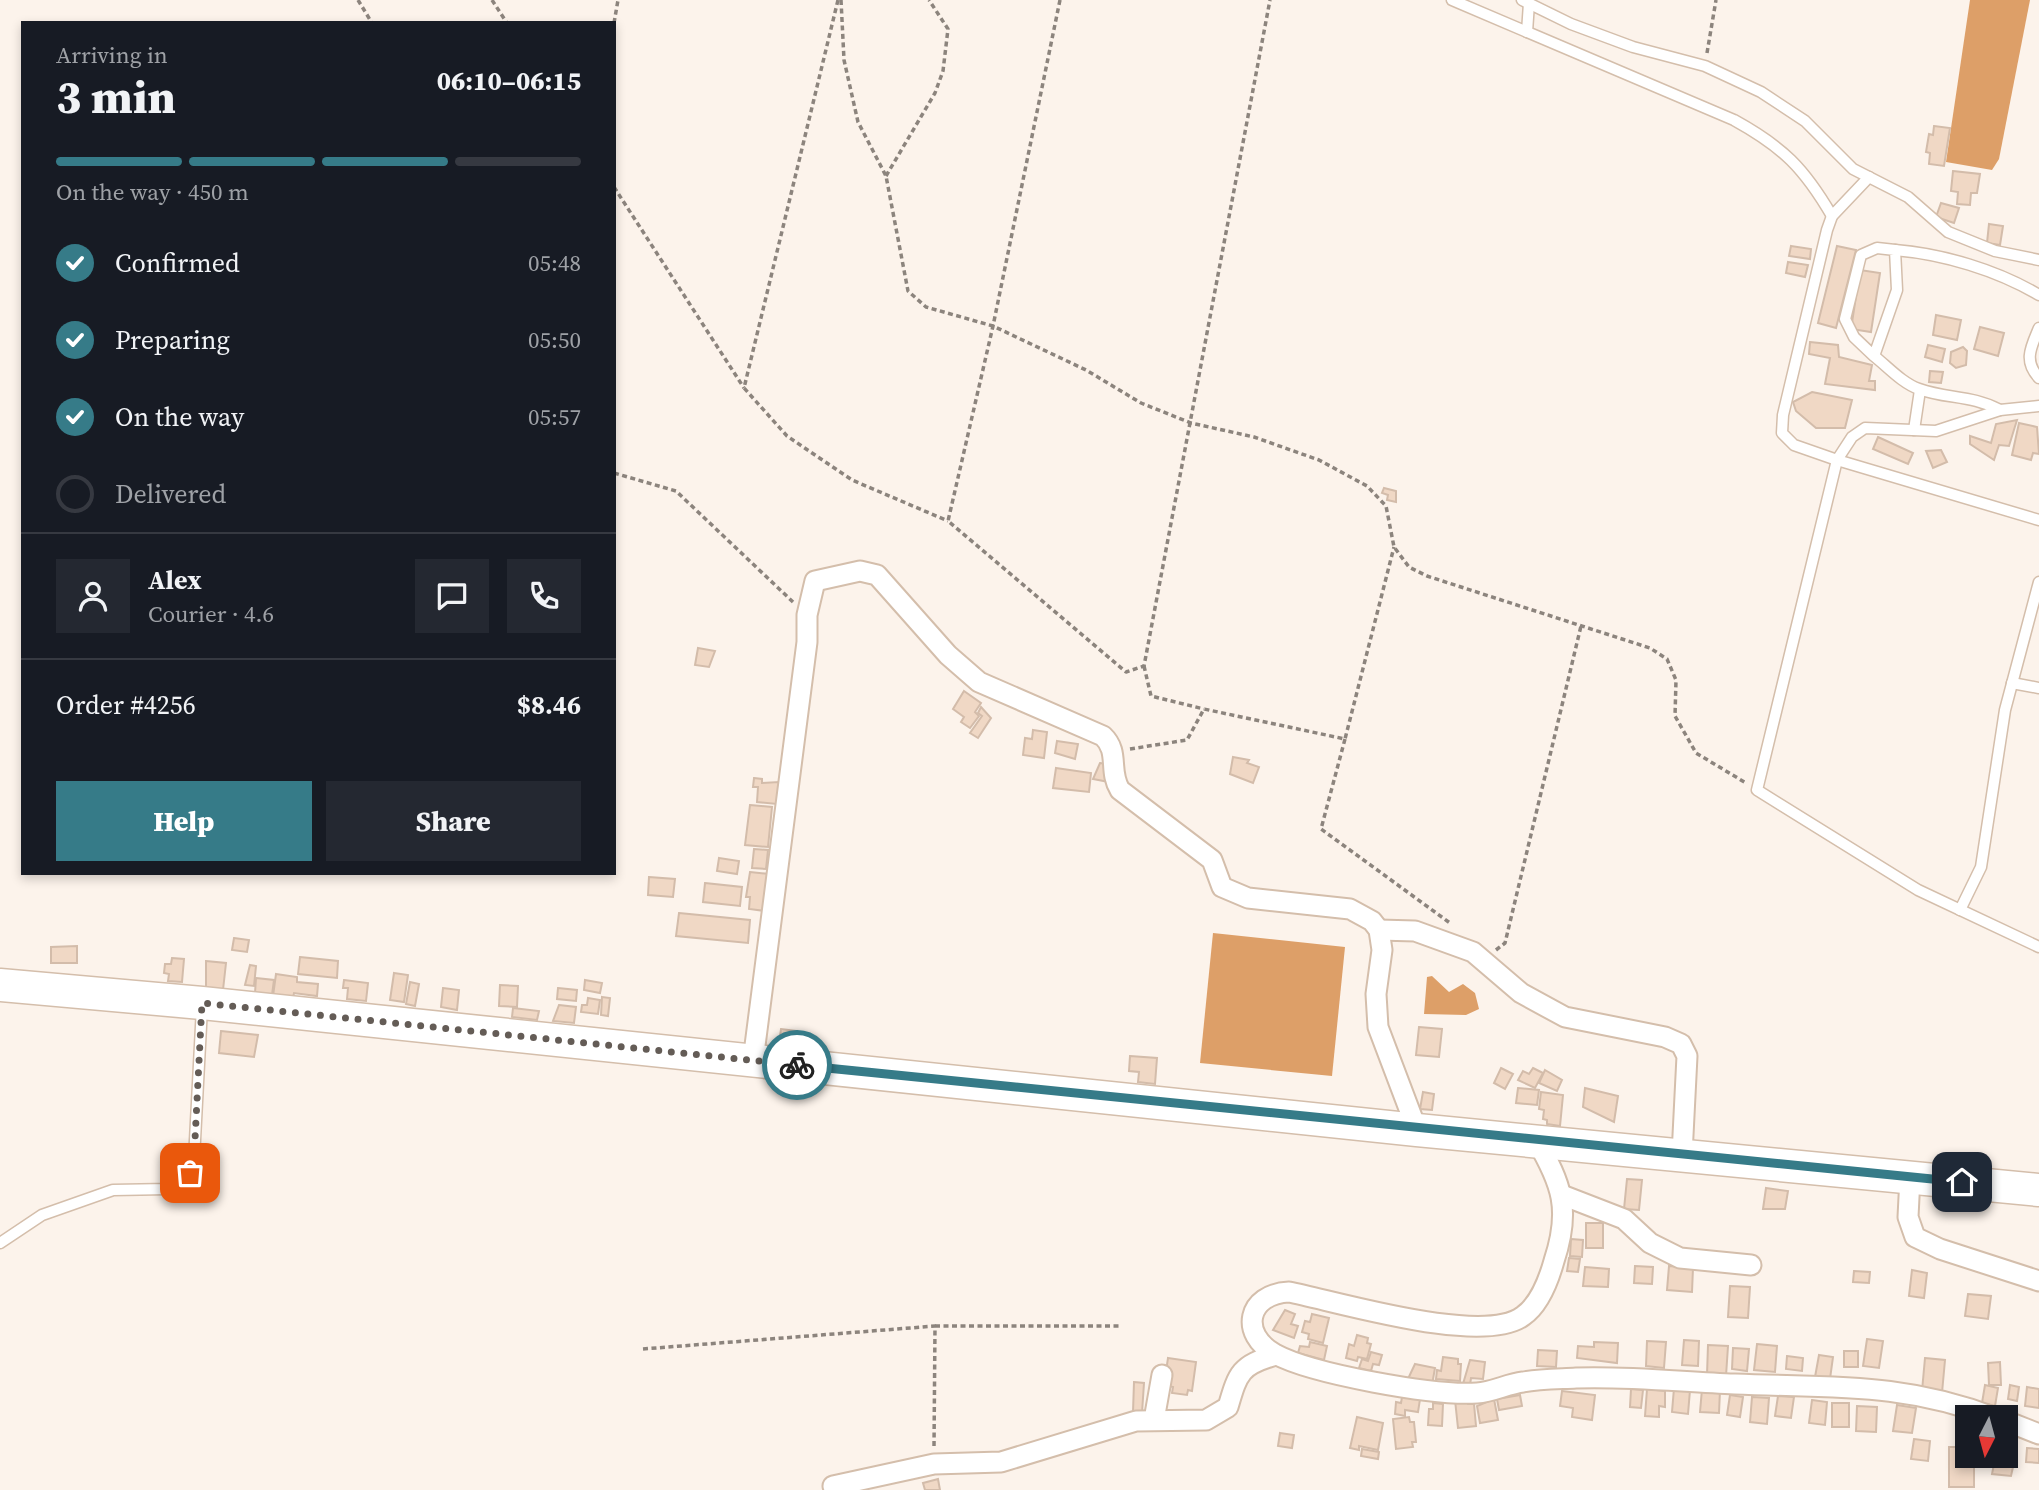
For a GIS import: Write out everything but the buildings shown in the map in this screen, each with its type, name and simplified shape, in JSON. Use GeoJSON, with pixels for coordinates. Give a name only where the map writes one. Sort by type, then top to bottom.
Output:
{"type":"FeatureCollection","features":[{"type":"Feature","properties":{"kind":"main road"},"geometry":{"type":"LineString","coordinates":[[0,985],[202,1003],[1417,1130],[2039,1190]]}},
{"type":"Feature","properties":{"kind":"street"},"geometry":{"type":"LineString","coordinates":[[753,1061],[807,642],[807,615],[815,581],[860,571],[877,575],[948,655],[979,682],[1102,736],[1111,744],[1114,752],[1115,782],[1120,790],[1212,860],[1222,887],[1248,898],[1350,909],[1372,921],[1379,930],[1382,950],[1376,994],[1378,1027],[1417,1130]]}},
{"type":"Feature","properties":{"kind":"street"},"geometry":{"type":"LineString","coordinates":[[1379,930],[1415,931],[1464,948],[1489,963],[1530,999],[1565,1017],[1599,1027],[1665,1037],[1681,1044],[1687,1056],[1682,1154]]}},
{"type":"Feature","properties":{"kind":"street"},"geometry":{"type":"LineString","coordinates":[[1536,1140],[1552,1168],[1562,1195],[1563,1219],[1550,1273],[1525,1315],[1486,1328],[1451,1325],[1289,1292],[1277,1292],[1258,1302],[1252,1318],[1253,1330],[1261,1344],[1276,1354],[1425,1392],[1480,1393],[1521,1382],[1552,1379],[1664,1379],[1886,1389],[1962,1405]]}},
{"type":"Feature","properties":{"kind":"street"},"geometry":{"type":"LineString","coordinates":[[1910,1177],[1908,1217],[1915,1237],[1940,1249],[2039,1281]]}},
{"type":"Feature","properties":{"kind":"street"},"geometry":{"type":"LineString","coordinates":[[1562,1195],[1624,1219],[1650,1242],[1680,1258],[1751,1265]]}},
{"type":"Feature","properties":{"kind":"street"},"geometry":{"type":"LineString","coordinates":[[833,1486],[934,1464],[1001,1462],[1114,1427],[1154,1420],[1206,1420],[1217,1416],[1228,1407],[1234,1381],[1240,1372],[1251,1364],[1276,1354]]}},
{"type":"Feature","properties":{"kind":"street"},"geometry":{"type":"LineString","coordinates":[[1154,1420],[1162,1375]]}},
{"type":"Feature","properties":{"kind":"street"},"geometry":{"type":"LineString","coordinates":[[2018,1426],[2039,1434]]}},
{"type":"Feature","properties":{"kind":"lane"},"geometry":{"type":"LineString","coordinates":[[1452,0],[1734,120],[1770,140],[1800,168],[1832,216]]}},
{"type":"Feature","properties":{"kind":"lane"},"geometry":{"type":"LineString","coordinates":[[1527,32],[1526,2],[1633,47],[1705,66],[1788,108],[1838,157],[1908,197],[1948,232],[1963,241],[2039,260]]}},
{"type":"Feature","properties":{"kind":"lane"},"geometry":{"type":"LineString","coordinates":[[1869,177],[1832,216],[1820,254],[1781,425],[1785,440],[1837,460],[2039,520]]}},
{"type":"Feature","properties":{"kind":"lane"},"geometry":{"type":"LineString","coordinates":[[2000,410],[1970,397],[1920,390],[1906,383],[1847,328],[1846,307],[1861,256],[1877,248],[1919,253],[1983,270],[2017,282],[2039,295]]}},
{"type":"Feature","properties":{"kind":"lane"},"geometry":{"type":"LineString","coordinates":[[1874,356],[1897,290],[1895,250]]}},
{"type":"Feature","properties":{"kind":"lane"},"geometry":{"type":"LineString","coordinates":[[2039,328],[2029,351],[2029,361],[2039,378]]}},
{"type":"Feature","properties":{"kind":"lane"},"geometry":{"type":"LineString","coordinates":[[1914,429],[1920,390]]}},
{"type":"Feature","properties":{"kind":"lane"},"geometry":{"type":"LineString","coordinates":[[2039,406],[2000,410],[1936,431],[1866,428],[1852,437],[1837,460],[1757,790],[1918,890],[2039,947]]}},
{"type":"Feature","properties":{"kind":"lane"},"geometry":{"type":"LineString","coordinates":[[1960,909],[1981,867],[2012,683],[2039,582]]}},
{"type":"Feature","properties":{"kind":"lane"},"geometry":{"type":"LineString","coordinates":[[2012,683],[2039,688]]}},
{"type":"Feature","properties":{"kind":"lane"},"geometry":{"type":"LineString","coordinates":[[0,1243],[42,1215],[113,1191],[168,1189],[181,1184],[190,1173],[194,1159],[202,1003]]}},
{"type":"Feature","properties":{"kind":"path"},"geometry":{"type":"LineString","coordinates":[[358,0],[371,21]]}},
{"type":"Feature","properties":{"kind":"path"},"geometry":{"type":"LineString","coordinates":[[492,0],[506,21]]}},
{"type":"Feature","properties":{"kind":"path"},"geometry":{"type":"LineString","coordinates":[[614,21],[618,0]]}},
{"type":"Feature","properties":{"kind":"path"},"geometry":{"type":"LineString","coordinates":[[840,0],[844,60],[858,122],[886,176],[908,291],[926,306],[993,326],[1086,370],[1141,403],[1191,423],[1254,437],[1319,460],[1367,486],[1386,506],[1394,547],[1321,828],[1460,930]]}},
{"type":"Feature","properties":{"kind":"path"},"geometry":{"type":"LineString","coordinates":[[744,388],[840,0]]}},
{"type":"Feature","properties":{"kind":"path"},"geometry":{"type":"LineString","coordinates":[[886,176],[935,93],[943,71],[948,29],[929,0]]}},
{"type":"Feature","properties":{"kind":"path"},"geometry":{"type":"LineString","coordinates":[[948,521],[993,326],[1060,0]]}},
{"type":"Feature","properties":{"kind":"path"},"geometry":{"type":"LineString","coordinates":[[1270,0],[1143,666],[1151,696],[1345,739]]}},
{"type":"Feature","properties":{"kind":"path"},"geometry":{"type":"LineString","coordinates":[[1705,66],[1716,0]]}},
{"type":"Feature","properties":{"kind":"path"},"geometry":{"type":"LineString","coordinates":[[616,190],[744,388],[787,436],[852,480],[948,521],[1126,672],[1143,666]]}},
{"type":"Feature","properties":{"kind":"path"},"geometry":{"type":"LineString","coordinates":[[616,474],[676,491],[807,615]]}},
{"type":"Feature","properties":{"kind":"path"},"geometry":{"type":"LineString","coordinates":[[1394,547],[1409,567],[1427,576],[1650,649],[1667,659],[1676,680],[1675,716],[1696,753],[1757,790]]}},
{"type":"Feature","properties":{"kind":"path"},"geometry":{"type":"LineString","coordinates":[[1492,953],[1505,943],[1581,626]]}},
{"type":"Feature","properties":{"kind":"path"},"geometry":{"type":"LineString","coordinates":[[1114,752],[1187,740],[1204,709]]}},
{"type":"Feature","properties":{"kind":"path"},"geometry":{"type":"LineString","coordinates":[[934,1464],[935,1326]]}},
{"type":"Feature","properties":{"kind":"path"},"geometry":{"type":"LineString","coordinates":[[643,1349],[935,1326],[1119,1326]]}},
{"type":"Feature","properties":{"kind":"shaded area"},"geometry":{"type":"Polygon","coordinates":[[[1970,0],[2030,0],[1999,159],[1992,170],[1946,162],[1970,0]]]}},
{"type":"Feature","properties":{"kind":"shaded area"},"geometry":{"type":"Polygon","coordinates":[[[1213,933],[1345,947],[1332,1076],[1200,1063],[1213,933]]]}},
{"type":"Feature","properties":{"kind":"shaded area"},"geometry":{"type":"Polygon","coordinates":[[[1432,976],[1449,992],[1463,984],[1475,993],[1479,1009],[1466,1015],[1424,1014],[1427,977],[1432,976]]]}},
{"type":"Feature","properties":{"kind":"way so far"},"geometry":{"type":"LineString","coordinates":[[190,1173],[194,1159],[202,1003],[797,1065]]}},
{"type":"Feature","properties":{"kind":"route"},"geometry":{"type":"LineString","coordinates":[[797,1065],[1039,1088],[1417,1130],[1962,1182]]}}]}
